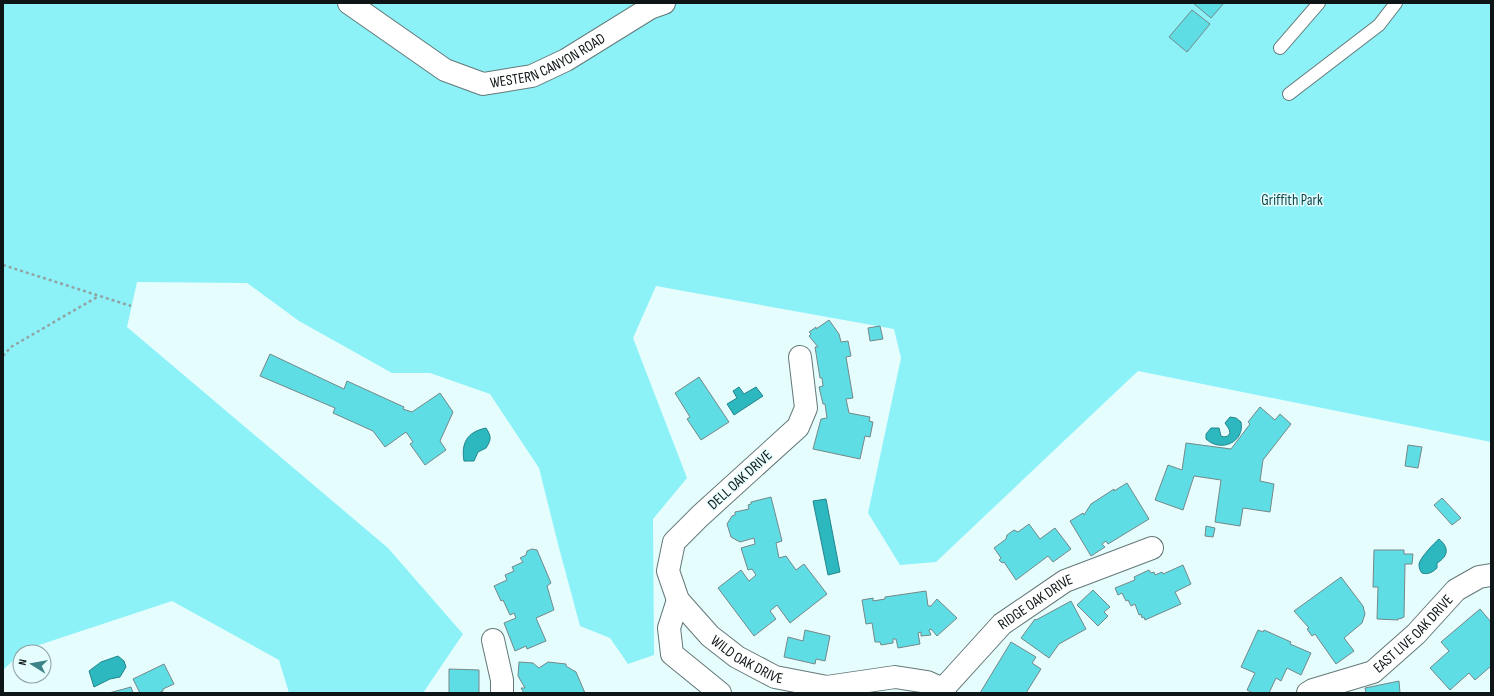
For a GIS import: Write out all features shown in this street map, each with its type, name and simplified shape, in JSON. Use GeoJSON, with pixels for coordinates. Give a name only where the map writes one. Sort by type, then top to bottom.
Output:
{"type":"FeatureCollection","features":[{"type":"Feature","properties":{"kind":"street","name":"WESTERN CANYON ROAD"},"geometry":{"type":"LineString","coordinates":[[349,3],[445,70],[483,84],[532,76],[566,60],[650,8],[664,3]]}},
{"type":"Feature","properties":{"kind":"street","name":"DELL OAK DRIVE"},"geometry":{"type":"LineString","coordinates":[[678,600],[668,571],[674,542],[798,427],[806,408],[800,357]]}},
{"type":"Feature","properties":{"kind":"street","name":"RIDGE OAK DRIVE"},"geometry":{"type":"LineString","coordinates":[[944,691],[1002,624],[1066,581],[1152,548]]}},
{"type":"Feature","properties":{"kind":"street","name":"EAST LIVE OAK DRIVE"},"geometry":{"type":"LineString","coordinates":[[1308,693],[1313,690],[1373,672],[1416,634],[1456,590],[1479,577],[1491,575]]}},
{"type":"Feature","properties":{"kind":"street","name":"WILD OAK DRIVE"},"geometry":{"type":"LineString","coordinates":[[678,600],[710,636],[737,657],[775,677],[827,687],[895,677],[927,682],[944,691]]}},
{"type":"Feature","properties":{"kind":"street"},"geometry":{"type":"LineString","coordinates":[[678,600],[669,628],[672,654],[720,693]]}},
{"type":"Feature","properties":{"kind":"street"},"geometry":{"type":"LineString","coordinates":[[493,640],[502,680],[502,693]]}},
{"type":"Feature","properties":{"kind":"lane"},"geometry":{"type":"LineString","coordinates":[[1280,48],[1319,3]]}},
{"type":"Feature","properties":{"kind":"lane"},"geometry":{"type":"LineString","coordinates":[[1289,94],[1379,25],[1396,3]]}},
{"type":"Feature","properties":{"kind":"path"},"geometry":{"type":"LineString","coordinates":[[3,265],[131,306]]}},
{"type":"Feature","properties":{"kind":"path"},"geometry":{"type":"LineString","coordinates":[[3,356],[11,347],[100,296]]}},
{"type":"Feature","properties":{"kind":"green space","name":"Griffith Park"},"geometry":{"type":"Polygon","coordinates":[[[3,3],[1491,3],[1491,442],[1138,371],[936,562],[900,565],[868,513],[901,358],[894,329],[656,286],[633,338],[687,478],[653,519],[654,655],[628,664],[610,638],[580,626],[539,468],[490,394],[430,373],[392,373],[299,321],[247,283],[137,282],[127,327],[388,548],[463,634],[423,693],[289,693],[279,660],[172,601],[42,644],[12,644],[12,662],[3,670],[3,3]]]}},
{"type":"Feature","properties":{"kind":"shaded area"},"geometry":{"type":"Polygon","coordinates":[[[739,387],[744,394],[756,387],[763,396],[734,415],[727,404],[737,398],[733,391],[739,387]]]}},
{"type":"Feature","properties":{"kind":"shaded area"},"geometry":{"type":"Polygon","coordinates":[[[1230,417],[1236,418],[1241,422],[1241,429],[1236,440],[1225,445],[1218,445],[1206,439],[1206,434],[1211,428],[1219,428],[1221,436],[1228,436],[1230,433],[1225,423],[1230,417]]]}},
{"type":"Feature","properties":{"kind":"shaded area"},"geometry":{"type":"Polygon","coordinates":[[[486,428],[490,438],[486,448],[478,452],[474,461],[464,461],[463,455],[467,439],[474,432],[486,428]]]}},
{"type":"Feature","properties":{"kind":"shaded area"},"geometry":{"type":"Polygon","coordinates":[[[826,499],[840,572],[828,575],[813,501],[826,499]]]}},
{"type":"Feature","properties":{"kind":"shaded area"},"geometry":{"type":"Polygon","coordinates":[[[1439,539],[1445,545],[1446,554],[1437,563],[1437,568],[1434,571],[1424,574],[1419,567],[1420,561],[1439,539]]]}},
{"type":"Feature","properties":{"kind":"shaded area"},"geometry":{"type":"Polygon","coordinates":[[[118,656],[124,661],[126,667],[120,677],[110,679],[94,687],[89,671],[101,662],[118,656]]]}},
{"type":"Feature","properties":{"kind":"building"},"geometry":{"type":"Polygon","coordinates":[[[1193,3],[1224,3],[1211,18],[1193,3]]]}},
{"type":"Feature","properties":{"kind":"building"},"geometry":{"type":"Polygon","coordinates":[[[1192,10],[1210,24],[1187,52],[1169,37],[1192,10]]]}},
{"type":"Feature","properties":{"kind":"building"},"geometry":{"type":"Polygon","coordinates":[[[829,320],[839,334],[841,342],[848,341],[851,356],[846,357],[853,398],[846,399],[849,413],[870,417],[869,421],[873,422],[870,437],[865,436],[860,459],[813,449],[821,419],[827,418],[825,404],[823,404],[819,387],[823,386],[822,378],[820,378],[815,347],[818,347],[809,336],[811,334],[809,332],[829,320]]]}},
{"type":"Feature","properties":{"kind":"building"},"geometry":{"type":"Polygon","coordinates":[[[880,326],[883,339],[870,341],[868,328],[880,326]]]}},
{"type":"Feature","properties":{"kind":"building"},"geometry":{"type":"Polygon","coordinates":[[[270,354],[344,389],[347,381],[412,412],[440,393],[453,412],[440,441],[446,450],[425,465],[410,444],[413,442],[406,432],[385,447],[373,431],[333,413],[335,408],[260,376],[270,354]]]}},
{"type":"Feature","properties":{"kind":"building"},"geometry":{"type":"Polygon","coordinates":[[[699,377],[729,422],[701,440],[687,419],[690,417],[675,393],[699,377]]]}},
{"type":"Feature","properties":{"kind":"building"},"geometry":{"type":"Polygon","coordinates":[[[1260,407],[1275,420],[1280,414],[1291,424],[1263,460],[1260,481],[1274,484],[1270,512],[1243,508],[1240,526],[1215,522],[1221,480],[1194,476],[1183,510],[1155,500],[1168,465],[1182,470],[1186,443],[1231,449],[1250,424],[1248,422],[1260,407]]]}},
{"type":"Feature","properties":{"kind":"building"},"geometry":{"type":"Polygon","coordinates":[[[1408,445],[1422,447],[1418,468],[1405,466],[1408,445]]]}},
{"type":"Feature","properties":{"kind":"building"},"geometry":{"type":"Polygon","coordinates":[[[1127,483],[1149,519],[1108,544],[1106,541],[1102,544],[1105,547],[1091,556],[1070,521],[1083,513],[1084,515],[1091,504],[1114,489],[1114,491],[1127,483]]]}},
{"type":"Feature","properties":{"kind":"building"},"geometry":{"type":"Polygon","coordinates":[[[771,497],[782,541],[776,543],[779,558],[786,556],[796,570],[804,564],[827,594],[790,623],[777,605],[770,611],[776,619],[754,636],[718,588],[741,570],[749,581],[756,575],[752,569],[748,570],[741,548],[755,544],[754,538],[740,542],[731,537],[727,524],[732,516],[735,515],[735,512],[749,509],[748,505],[751,504],[751,502],[771,497]]]}},
{"type":"Feature","properties":{"kind":"building"},"geometry":{"type":"Polygon","coordinates":[[[1442,498],[1461,518],[1452,525],[1434,505],[1442,498]]]}},
{"type":"Feature","properties":{"kind":"building"},"geometry":{"type":"Polygon","coordinates":[[[1029,524],[1040,539],[1055,528],[1071,549],[1053,562],[1048,556],[1016,580],[1004,562],[1002,563],[999,560],[1001,558],[994,548],[1006,539],[1007,535],[1014,530],[1018,532],[1029,524]]]}},
{"type":"Feature","properties":{"kind":"building"},"geometry":{"type":"Polygon","coordinates":[[[1206,526],[1215,528],[1213,537],[1205,536],[1206,526]]]}},
{"type":"Feature","properties":{"kind":"building"},"geometry":{"type":"Polygon","coordinates":[[[532,549],[537,550],[551,583],[547,586],[554,610],[536,618],[546,641],[527,649],[526,646],[515,651],[504,623],[516,618],[514,613],[510,615],[494,586],[507,580],[505,575],[514,571],[512,567],[523,562],[520,558],[526,555],[527,551],[532,549]]]}},
{"type":"Feature","properties":{"kind":"building"},"geometry":{"type":"Polygon","coordinates":[[[1374,550],[1404,550],[1404,554],[1413,554],[1412,564],[1405,564],[1404,617],[1398,620],[1377,619],[1378,587],[1373,587],[1374,550]]]}},
{"type":"Feature","properties":{"kind":"building"},"geometry":{"type":"Polygon","coordinates":[[[1183,565],[1191,584],[1175,592],[1181,604],[1145,620],[1144,617],[1142,618],[1141,614],[1139,615],[1135,604],[1131,606],[1128,600],[1126,601],[1122,593],[1118,595],[1115,588],[1135,580],[1134,577],[1149,570],[1151,573],[1154,572],[1155,575],[1162,572],[1163,574],[1183,565]]]}},
{"type":"Feature","properties":{"kind":"building"},"geometry":{"type":"Polygon","coordinates":[[[1341,577],[1363,606],[1365,614],[1362,623],[1344,638],[1354,651],[1336,664],[1315,634],[1312,636],[1307,629],[1309,628],[1294,611],[1341,577]]]}},
{"type":"Feature","properties":{"kind":"building"},"geometry":{"type":"Polygon","coordinates":[[[1093,590],[1110,607],[1104,612],[1108,616],[1098,626],[1077,605],[1093,590]]]}},
{"type":"Feature","properties":{"kind":"building"},"geometry":{"type":"Polygon","coordinates":[[[926,591],[928,606],[931,606],[937,599],[957,618],[937,636],[931,629],[929,630],[931,635],[921,636],[921,632],[918,633],[920,644],[898,648],[896,639],[893,639],[893,643],[881,645],[880,642],[875,642],[872,623],[866,624],[862,600],[873,598],[873,601],[885,599],[885,597],[926,591]]]}},
{"type":"Feature","properties":{"kind":"building"},"geometry":{"type":"Polygon","coordinates":[[[1071,601],[1086,629],[1059,644],[1049,658],[1021,638],[1035,619],[1036,620],[1071,601]]]}},
{"type":"Feature","properties":{"kind":"building"},"geometry":{"type":"Polygon","coordinates":[[[1480,609],[1491,622],[1491,666],[1475,680],[1469,673],[1450,690],[1430,668],[1449,651],[1441,642],[1480,609]]]}},
{"type":"Feature","properties":{"kind":"building"},"geometry":{"type":"Polygon","coordinates":[[[805,630],[830,636],[825,661],[816,659],[815,664],[784,657],[788,637],[803,641],[805,630]]]}},
{"type":"Feature","properties":{"kind":"building"},"geometry":{"type":"Polygon","coordinates":[[[1258,630],[1263,632],[1264,630],[1311,653],[1301,675],[1287,668],[1281,681],[1276,678],[1269,693],[1253,693],[1247,690],[1255,673],[1241,667],[1258,630]]]}},
{"type":"Feature","properties":{"kind":"building"},"geometry":{"type":"Polygon","coordinates":[[[1011,642],[1036,657],[1032,663],[1041,669],[1026,693],[980,693],[1011,642]]]}},
{"type":"Feature","properties":{"kind":"building"},"geometry":{"type":"Polygon","coordinates":[[[519,662],[533,663],[539,668],[548,662],[566,664],[566,666],[576,672],[585,693],[524,693],[521,688],[525,688],[518,676],[519,662]]]}},
{"type":"Feature","properties":{"kind":"building"},"geometry":{"type":"Polygon","coordinates":[[[164,664],[174,684],[158,693],[140,693],[133,679],[164,664]]]}},
{"type":"Feature","properties":{"kind":"building"},"geometry":{"type":"Polygon","coordinates":[[[449,669],[479,670],[479,693],[449,693],[449,669]]]}},
{"type":"Feature","properties":{"kind":"building"},"geometry":{"type":"Polygon","coordinates":[[[1399,681],[1400,693],[1366,693],[1365,688],[1399,681]]]}},
{"type":"Feature","properties":{"kind":"building"},"geometry":{"type":"Polygon","coordinates":[[[131,687],[133,693],[109,693],[131,687]]]}}]}
